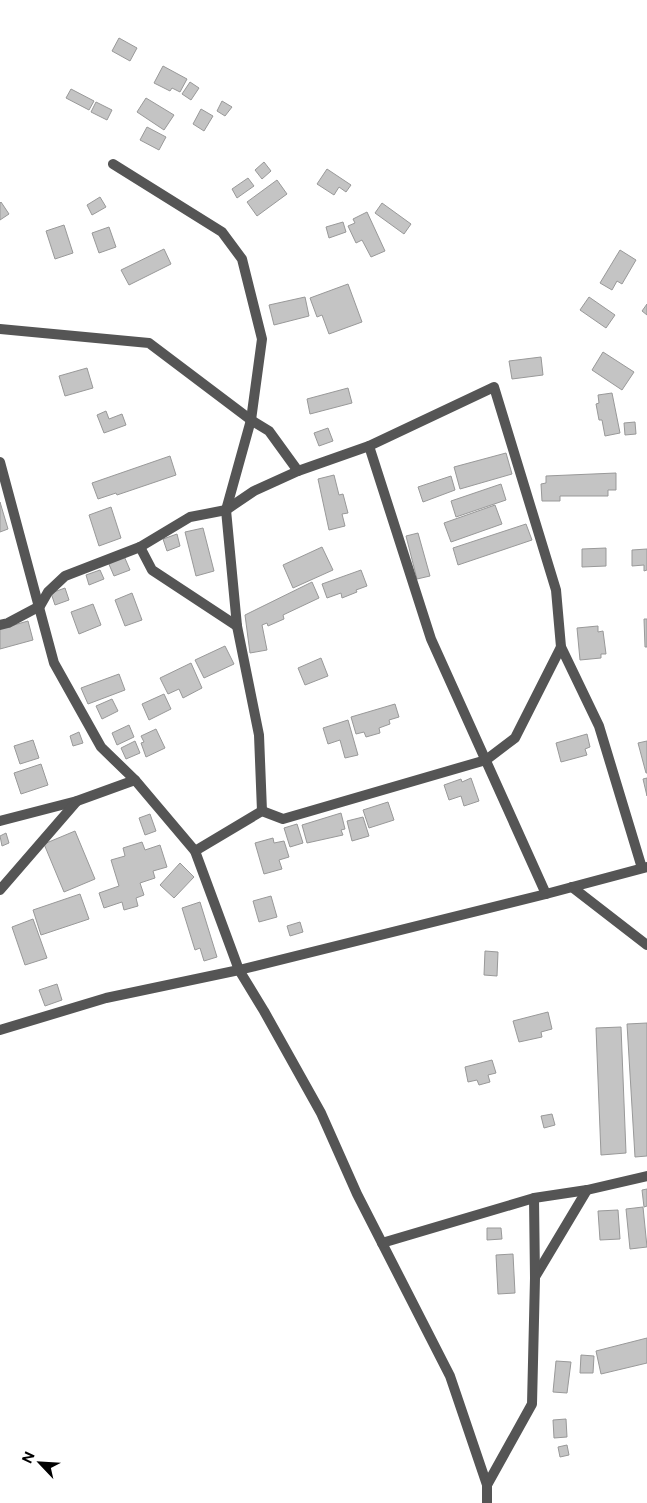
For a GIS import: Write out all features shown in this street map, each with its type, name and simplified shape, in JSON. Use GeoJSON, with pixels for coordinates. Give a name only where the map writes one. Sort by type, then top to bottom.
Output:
{"type":"FeatureCollection","features":[{"type":"Feature","properties":{"kind":"street"},"geometry":{"type":"LineString","coordinates":[[114,164],[222,232],[242,260],[262,339],[251,420],[226,510],[237,626],[259,734],[262,811]]}},
{"type":"Feature","properties":{"kind":"street"},"geometry":{"type":"LineString","coordinates":[[0,329],[149,343],[251,420],[269,431],[298,471]]}},
{"type":"Feature","properties":{"kind":"street"},"geometry":{"type":"LineString","coordinates":[[0,625],[8,623],[40,606],[48,592],[65,576],[140,547],[190,517],[226,510],[254,491],[298,471],[369,446],[494,387],[556,590],[561,647],[599,726],[645,868],[239,970],[106,998],[0,1030]]}},
{"type":"Feature","properties":{"kind":"street"},"geometry":{"type":"LineString","coordinates":[[369,446],[431,639],[546,894]]}},
{"type":"Feature","properties":{"kind":"street"},"geometry":{"type":"LineString","coordinates":[[0,462],[54,663],[101,747],[134,780],[195,851],[239,970],[321,1113],[356,1194],[450,1376],[487,1485],[487,1503]]}},
{"type":"Feature","properties":{"kind":"street"},"geometry":{"type":"LineString","coordinates":[[140,547],[152,570],[237,626]]}},
{"type":"Feature","properties":{"kind":"street"},"geometry":{"type":"LineString","coordinates":[[262,811],[283,819],[486,760],[515,738],[561,647]]}},
{"type":"Feature","properties":{"kind":"street"},"geometry":{"type":"LineString","coordinates":[[0,821],[77,801],[134,780]]}},
{"type":"Feature","properties":{"kind":"street"},"geometry":{"type":"LineString","coordinates":[[0,890],[77,801]]}},
{"type":"Feature","properties":{"kind":"street"},"geometry":{"type":"LineString","coordinates":[[195,851],[262,811]]}},
{"type":"Feature","properties":{"kind":"street"},"geometry":{"type":"LineString","coordinates":[[572,887],[647,945]]}},
{"type":"Feature","properties":{"kind":"street"},"geometry":{"type":"LineString","coordinates":[[382,1243],[534,1198],[587,1190],[647,1176]]}},
{"type":"Feature","properties":{"kind":"street"},"geometry":{"type":"LineString","coordinates":[[535,1278],[587,1190]]}},
{"type":"Feature","properties":{"kind":"street"},"geometry":{"type":"LineString","coordinates":[[487,1485],[532,1404],[535,1278],[534,1198]]}},
{"type":"Feature","properties":{"kind":"building"},"geometry":{"type":"Polygon","coordinates":[[[119,38],[137,48],[130,61],[112,51],[119,38]]]}},
{"type":"Feature","properties":{"kind":"building"},"geometry":{"type":"Polygon","coordinates":[[[163,66],[187,79],[180,92],[172,88],[170,91],[154,83],[163,66]]]}},
{"type":"Feature","properties":{"kind":"building"},"geometry":{"type":"Polygon","coordinates":[[[190,82],[199,88],[191,100],[182,94],[190,82]]]}},
{"type":"Feature","properties":{"kind":"building"},"geometry":{"type":"Polygon","coordinates":[[[71,89],[94,101],[89,110],[66,98],[71,89]]]}},
{"type":"Feature","properties":{"kind":"building"},"geometry":{"type":"Polygon","coordinates":[[[146,98],[174,115],[164,130],[137,112],[146,98]]]}},
{"type":"Feature","properties":{"kind":"building"},"geometry":{"type":"Polygon","coordinates":[[[222,101],[232,107],[225,116],[217,111],[222,101]]]}},
{"type":"Feature","properties":{"kind":"building"},"geometry":{"type":"Polygon","coordinates":[[[96,102],[112,110],[107,120],[91,112],[96,102]]]}},
{"type":"Feature","properties":{"kind":"building"},"geometry":{"type":"Polygon","coordinates":[[[201,109],[213,116],[204,131],[193,124],[201,109]]]}},
{"type":"Feature","properties":{"kind":"building"},"geometry":{"type":"Polygon","coordinates":[[[147,127],[166,137],[159,150],[140,140],[147,127]]]}},
{"type":"Feature","properties":{"kind":"building"},"geometry":{"type":"Polygon","coordinates":[[[264,162],[271,171],[262,179],[255,170],[264,162]]]}},
{"type":"Feature","properties":{"kind":"building"},"geometry":{"type":"Polygon","coordinates":[[[327,169],[351,185],[346,192],[339,187],[334,195],[317,184],[327,169]]]}},
{"type":"Feature","properties":{"kind":"building"},"geometry":{"type":"Polygon","coordinates":[[[248,178],[254,186],[237,198],[232,189],[248,178]]]}},
{"type":"Feature","properties":{"kind":"building"},"geometry":{"type":"Polygon","coordinates":[[[277,180],[287,194],[257,216],[247,202],[277,180]]]}},
{"type":"Feature","properties":{"kind":"building"},"geometry":{"type":"Polygon","coordinates":[[[100,197],[106,207],[92,215],[87,205],[100,197]]]}},
{"type":"Feature","properties":{"kind":"building"},"geometry":{"type":"Polygon","coordinates":[[[0,203],[9,214],[0,220],[0,203]]]}},
{"type":"Feature","properties":{"kind":"building"},"geometry":{"type":"Polygon","coordinates":[[[382,203],[411,224],[404,234],[375,213],[382,203]]]}},
{"type":"Feature","properties":{"kind":"building"},"geometry":{"type":"Polygon","coordinates":[[[367,212],[385,251],[371,257],[362,240],[356,243],[348,226],[355,223],[353,219],[367,212]]]}},
{"type":"Feature","properties":{"kind":"building"},"geometry":{"type":"Polygon","coordinates":[[[343,222],[346,232],[329,238],[326,227],[343,222]]]}},
{"type":"Feature","properties":{"kind":"building"},"geometry":{"type":"Polygon","coordinates":[[[64,225],[73,253],[55,259],[46,231],[64,225]]]}},
{"type":"Feature","properties":{"kind":"building"},"geometry":{"type":"Polygon","coordinates":[[[109,227],[116,247],[99,253],[92,233],[109,227]]]}},
{"type":"Feature","properties":{"kind":"building"},"geometry":{"type":"Polygon","coordinates":[[[164,249],[171,264],[129,285],[121,270],[164,249]]]}},
{"type":"Feature","properties":{"kind":"building"},"geometry":{"type":"Polygon","coordinates":[[[620,250],[636,260],[622,284],[617,281],[612,290],[600,283],[620,250]]]}},
{"type":"Feature","properties":{"kind":"building"},"geometry":{"type":"Polygon","coordinates":[[[348,284],[362,322],[329,334],[322,315],[317,317],[310,298],[348,284]]]}},
{"type":"Feature","properties":{"kind":"building"},"geometry":{"type":"Polygon","coordinates":[[[305,297],[309,316],[274,325],[269,305],[305,297]]]}},
{"type":"Feature","properties":{"kind":"building"},"geometry":{"type":"Polygon","coordinates":[[[589,297],[615,315],[606,328],[580,310],[589,297]]]}},
{"type":"Feature","properties":{"kind":"building"},"geometry":{"type":"Polygon","coordinates":[[[647,304],[647,315],[642,311],[647,304]]]}},
{"type":"Feature","properties":{"kind":"building"},"geometry":{"type":"Polygon","coordinates":[[[603,352],[634,372],[622,390],[592,370],[603,352]]]}},
{"type":"Feature","properties":{"kind":"building"},"geometry":{"type":"Polygon","coordinates":[[[541,357],[543,375],[512,379],[509,361],[541,357]]]}},
{"type":"Feature","properties":{"kind":"building"},"geometry":{"type":"Polygon","coordinates":[[[87,368],[93,388],[65,396],[59,376],[87,368]]]}},
{"type":"Feature","properties":{"kind":"building"},"geometry":{"type":"Polygon","coordinates":[[[348,388],[352,403],[310,414],[307,399],[348,388]]]}},
{"type":"Feature","properties":{"kind":"building"},"geometry":{"type":"Polygon","coordinates":[[[612,393],[620,433],[605,436],[596,404],[599,403],[598,395],[612,393]]]}},
{"type":"Feature","properties":{"kind":"building"},"geometry":{"type":"Polygon","coordinates":[[[106,411],[109,419],[122,414],[126,425],[104,433],[97,415],[106,411]]]}},
{"type":"Feature","properties":{"kind":"building"},"geometry":{"type":"Polygon","coordinates":[[[635,422],[636,434],[625,435],[624,423],[635,422]]]}},
{"type":"Feature","properties":{"kind":"building"},"geometry":{"type":"Polygon","coordinates":[[[328,428],[333,441],[319,446],[314,433],[328,428]]]}},
{"type":"Feature","properties":{"kind":"building"},"geometry":{"type":"Polygon","coordinates":[[[506,453],[512,474],[460,489],[454,467],[506,453]]]}},
{"type":"Feature","properties":{"kind":"building"},"geometry":{"type":"Polygon","coordinates":[[[170,456],[176,475],[117,495],[116,493],[98,499],[92,483],[170,456]]]}},
{"type":"Feature","properties":{"kind":"building"},"geometry":{"type":"Polygon","coordinates":[[[616,473],[616,490],[608,490],[608,496],[560,496],[560,501],[542,501],[541,484],[546,483],[546,476],[616,473]]]}},
{"type":"Feature","properties":{"kind":"building"},"geometry":{"type":"Polygon","coordinates":[[[334,475],[339,495],[343,494],[348,513],[342,514],[345,526],[329,530],[318,479],[334,475]]]}},
{"type":"Feature","properties":{"kind":"building"},"geometry":{"type":"Polygon","coordinates":[[[451,476],[455,490],[423,502],[418,487],[451,476]]]}},
{"type":"Feature","properties":{"kind":"building"},"geometry":{"type":"Polygon","coordinates":[[[501,484],[506,500],[456,517],[451,501],[501,484]]]}},
{"type":"Feature","properties":{"kind":"building"},"geometry":{"type":"Polygon","coordinates":[[[0,502],[8,529],[0,532],[0,502]]]}},
{"type":"Feature","properties":{"kind":"building"},"geometry":{"type":"Polygon","coordinates":[[[495,505],[502,524],[451,542],[444,523],[495,505]]]}},
{"type":"Feature","properties":{"kind":"building"},"geometry":{"type":"Polygon","coordinates":[[[111,507],[121,538],[99,546],[89,515],[111,507]]]}},
{"type":"Feature","properties":{"kind":"building"},"geometry":{"type":"Polygon","coordinates":[[[526,524],[532,540],[458,565],[453,548],[526,524]]]}},
{"type":"Feature","properties":{"kind":"building"},"geometry":{"type":"Polygon","coordinates":[[[203,528],[214,571],[196,576],[185,532],[203,528]]]}},
{"type":"Feature","properties":{"kind":"building"},"geometry":{"type":"Polygon","coordinates":[[[418,533],[430,576],[417,579],[406,536],[418,533]]]}},
{"type":"Feature","properties":{"kind":"building"},"geometry":{"type":"Polygon","coordinates":[[[177,534],[180,546],[167,551],[163,539],[177,534]]]}},
{"type":"Feature","properties":{"kind":"building"},"geometry":{"type":"Polygon","coordinates":[[[322,547],[333,570],[293,588],[283,565],[322,547]]]}},
{"type":"Feature","properties":{"kind":"building"},"geometry":{"type":"Polygon","coordinates":[[[606,548],[606,566],[582,567],[582,549],[606,548]]]}},
{"type":"Feature","properties":{"kind":"building"},"geometry":{"type":"Polygon","coordinates":[[[647,549],[647,570],[644,571],[644,565],[632,566],[632,550],[647,549]]]}},
{"type":"Feature","properties":{"kind":"building"},"geometry":{"type":"Polygon","coordinates":[[[124,556],[130,570],[114,576],[108,562],[124,556]]]}},
{"type":"Feature","properties":{"kind":"building"},"geometry":{"type":"Polygon","coordinates":[[[100,570],[104,579],[89,585],[86,575],[100,570]]]}},
{"type":"Feature","properties":{"kind":"building"},"geometry":{"type":"Polygon","coordinates":[[[361,570],[367,586],[342,598],[341,593],[327,598],[322,584],[361,570]]]}},
{"type":"Feature","properties":{"kind":"building"},"geometry":{"type":"Polygon","coordinates":[[[312,582],[319,598],[283,615],[284,619],[268,626],[267,623],[262,625],[267,650],[250,653],[245,615],[312,582]]]}},
{"type":"Feature","properties":{"kind":"building"},"geometry":{"type":"Polygon","coordinates":[[[65,588],[69,600],[55,605],[51,593],[65,588]]]}},
{"type":"Feature","properties":{"kind":"building"},"geometry":{"type":"Polygon","coordinates":[[[132,593],[142,620],[125,626],[115,600],[132,593]]]}},
{"type":"Feature","properties":{"kind":"building"},"geometry":{"type":"Polygon","coordinates":[[[93,604],[101,625],[79,634],[71,612],[93,604]]]}},
{"type":"Feature","properties":{"kind":"building"},"geometry":{"type":"Polygon","coordinates":[[[644,619],[647,619],[647,647],[645,647],[644,619]]]}},
{"type":"Feature","properties":{"kind":"building"},"geometry":{"type":"Polygon","coordinates":[[[28,621],[33,640],[0,649],[0,629],[28,621]]]}},
{"type":"Feature","properties":{"kind":"building"},"geometry":{"type":"Polygon","coordinates":[[[598,626],[598,632],[603,631],[606,654],[601,654],[601,658],[580,660],[577,628],[598,626]]]}},
{"type":"Feature","properties":{"kind":"building"},"geometry":{"type":"Polygon","coordinates":[[[225,646],[234,664],[204,678],[195,660],[225,646]]]}},
{"type":"Feature","properties":{"kind":"building"},"geometry":{"type":"Polygon","coordinates":[[[321,658],[328,676],[305,685],[298,668],[321,658]]]}},
{"type":"Feature","properties":{"kind":"building"},"geometry":{"type":"Polygon","coordinates":[[[191,663],[202,688],[183,698],[179,689],[168,694],[160,678],[191,663]]]}},
{"type":"Feature","properties":{"kind":"building"},"geometry":{"type":"Polygon","coordinates":[[[119,674],[125,690],[88,704],[81,688],[119,674]]]}},
{"type":"Feature","properties":{"kind":"building"},"geometry":{"type":"Polygon","coordinates":[[[164,694],[171,709],[149,720],[142,704],[164,694]]]}},
{"type":"Feature","properties":{"kind":"building"},"geometry":{"type":"Polygon","coordinates":[[[112,699],[118,711],[102,719],[96,706],[112,699]]]}},
{"type":"Feature","properties":{"kind":"building"},"geometry":{"type":"Polygon","coordinates":[[[395,704],[399,717],[389,720],[390,724],[379,728],[380,733],[366,737],[364,732],[356,734],[351,717],[395,704]]]}},
{"type":"Feature","properties":{"kind":"building"},"geometry":{"type":"Polygon","coordinates":[[[348,720],[358,755],[345,758],[340,740],[328,744],[323,728],[348,720]]]}},
{"type":"Feature","properties":{"kind":"building"},"geometry":{"type":"Polygon","coordinates":[[[129,725],[134,737],[117,745],[112,733],[129,725]]]}},
{"type":"Feature","properties":{"kind":"building"},"geometry":{"type":"Polygon","coordinates":[[[156,729],[165,748],[146,757],[141,743],[144,742],[141,736],[156,729]]]}},
{"type":"Feature","properties":{"kind":"building"},"geometry":{"type":"Polygon","coordinates":[[[79,732],[83,743],[73,746],[70,736],[79,732]]]}},
{"type":"Feature","properties":{"kind":"building"},"geometry":{"type":"Polygon","coordinates":[[[587,734],[590,747],[585,749],[587,755],[561,762],[556,743],[587,734]]]}},
{"type":"Feature","properties":{"kind":"building"},"geometry":{"type":"Polygon","coordinates":[[[33,740],[39,758],[20,764],[14,746],[33,740]]]}},
{"type":"Feature","properties":{"kind":"building"},"geometry":{"type":"Polygon","coordinates":[[[135,741],[140,753],[126,759],[121,748],[135,741]]]}},
{"type":"Feature","properties":{"kind":"building"},"geometry":{"type":"Polygon","coordinates":[[[647,741],[647,773],[646,773],[638,743],[647,741]]]}},
{"type":"Feature","properties":{"kind":"building"},"geometry":{"type":"Polygon","coordinates":[[[41,764],[48,785],[21,794],[14,773],[41,764]]]}},
{"type":"Feature","properties":{"kind":"building"},"geometry":{"type":"Polygon","coordinates":[[[471,778],[479,801],[464,806],[461,796],[449,800],[444,785],[461,779],[462,782],[471,778]]]}},
{"type":"Feature","properties":{"kind":"building"},"geometry":{"type":"Polygon","coordinates":[[[647,778],[647,796],[643,779],[647,778]]]}},
{"type":"Feature","properties":{"kind":"building"},"geometry":{"type":"Polygon","coordinates":[[[388,802],[394,820],[369,828],[363,810],[388,802]]]}},
{"type":"Feature","properties":{"kind":"building"},"geometry":{"type":"Polygon","coordinates":[[[341,813],[345,829],[341,830],[343,835],[307,843],[302,825],[341,813]]]}},
{"type":"Feature","properties":{"kind":"building"},"geometry":{"type":"Polygon","coordinates":[[[150,814],[156,831],[145,835],[139,818],[150,814]]]}},
{"type":"Feature","properties":{"kind":"building"},"geometry":{"type":"Polygon","coordinates":[[[363,817],[369,836],[352,841],[347,821],[363,817]]]}},
{"type":"Feature","properties":{"kind":"building"},"geometry":{"type":"Polygon","coordinates":[[[297,824],[303,843],[290,847],[284,828],[297,824]]]}},
{"type":"Feature","properties":{"kind":"building"},"geometry":{"type":"Polygon","coordinates":[[[75,831],[95,879],[64,892],[44,844],[75,831]]]}},
{"type":"Feature","properties":{"kind":"building"},"geometry":{"type":"Polygon","coordinates":[[[6,833],[9,843],[2,846],[0,836],[6,833]]]}},
{"type":"Feature","properties":{"kind":"building"},"geometry":{"type":"Polygon","coordinates":[[[273,838],[274,843],[284,841],[289,857],[279,860],[282,869],[264,874],[255,843],[273,838]]]}},
{"type":"Feature","properties":{"kind":"building"},"geometry":{"type":"Polygon","coordinates":[[[142,842],[145,850],[160,845],[167,867],[153,871],[155,878],[140,883],[144,895],[136,898],[138,906],[124,910],[122,902],[104,908],[99,893],[119,886],[111,860],[125,856],[123,848],[142,842]]]}},
{"type":"Feature","properties":{"kind":"building"},"geometry":{"type":"Polygon","coordinates":[[[180,863],[194,877],[174,898],[160,885],[180,863]]]}},
{"type":"Feature","properties":{"kind":"building"},"geometry":{"type":"Polygon","coordinates":[[[80,894],[89,919],[41,935],[33,910],[80,894]]]}},
{"type":"Feature","properties":{"kind":"building"},"geometry":{"type":"Polygon","coordinates":[[[271,896],[277,917],[259,922],[253,901],[271,896]]]}},
{"type":"Feature","properties":{"kind":"building"},"geometry":{"type":"Polygon","coordinates":[[[200,902],[217,957],[204,961],[200,948],[195,950],[182,908],[200,902]]]}},
{"type":"Feature","properties":{"kind":"building"},"geometry":{"type":"Polygon","coordinates":[[[33,919],[47,958],[25,965],[12,927],[33,919]]]}},
{"type":"Feature","properties":{"kind":"building"},"geometry":{"type":"Polygon","coordinates":[[[300,922],[303,932],[290,936],[287,926],[300,922]]]}},
{"type":"Feature","properties":{"kind":"building"},"geometry":{"type":"Polygon","coordinates":[[[485,951],[498,952],[497,976],[484,975],[485,951]]]}},
{"type":"Feature","properties":{"kind":"building"},"geometry":{"type":"Polygon","coordinates":[[[57,984],[62,1000],[45,1006],[39,990],[57,984]]]}},
{"type":"Feature","properties":{"kind":"building"},"geometry":{"type":"Polygon","coordinates":[[[548,1012],[552,1029],[541,1032],[542,1037],[519,1042],[513,1021],[548,1012]]]}},
{"type":"Feature","properties":{"kind":"building"},"geometry":{"type":"Polygon","coordinates":[[[647,1023],[647,1156],[635,1157],[627,1024],[647,1023]]]}},
{"type":"Feature","properties":{"kind":"building"},"geometry":{"type":"Polygon","coordinates":[[[621,1027],[626,1153],[601,1155],[596,1028],[621,1027]]]}},
{"type":"Feature","properties":{"kind":"building"},"geometry":{"type":"Polygon","coordinates":[[[492,1060],[496,1073],[488,1075],[490,1082],[479,1085],[477,1080],[468,1082],[465,1067],[492,1060]]]}},
{"type":"Feature","properties":{"kind":"building"},"geometry":{"type":"Polygon","coordinates":[[[552,1114],[555,1125],[544,1128],[541,1116],[552,1114]]]}},
{"type":"Feature","properties":{"kind":"building"},"geometry":{"type":"Polygon","coordinates":[[[647,1189],[647,1206],[644,1207],[642,1190],[647,1189]]]}},
{"type":"Feature","properties":{"kind":"building"},"geometry":{"type":"Polygon","coordinates":[[[643,1207],[647,1247],[630,1249],[626,1209],[643,1207]]]}},
{"type":"Feature","properties":{"kind":"building"},"geometry":{"type":"Polygon","coordinates":[[[618,1210],[620,1239],[600,1240],[598,1211],[618,1210]]]}},
{"type":"Feature","properties":{"kind":"building"},"geometry":{"type":"Polygon","coordinates":[[[487,1228],[501,1228],[502,1239],[487,1240],[487,1228]]]}},
{"type":"Feature","properties":{"kind":"building"},"geometry":{"type":"Polygon","coordinates":[[[513,1254],[515,1293],[498,1294],[496,1255],[513,1254]]]}},
{"type":"Feature","properties":{"kind":"building"},"geometry":{"type":"Polygon","coordinates":[[[647,1338],[647,1363],[601,1374],[596,1351],[647,1338]]]}},
{"type":"Feature","properties":{"kind":"building"},"geometry":{"type":"Polygon","coordinates":[[[581,1355],[594,1356],[593,1373],[580,1373],[581,1355]]]}},
{"type":"Feature","properties":{"kind":"building"},"geometry":{"type":"Polygon","coordinates":[[[556,1361],[571,1362],[567,1393],[553,1392],[556,1361]]]}},
{"type":"Feature","properties":{"kind":"building"},"geometry":{"type":"Polygon","coordinates":[[[566,1419],[567,1437],[554,1438],[553,1420],[566,1419]]]}},
{"type":"Feature","properties":{"kind":"building"},"geometry":{"type":"Polygon","coordinates":[[[567,1445],[569,1455],[560,1457],[558,1447],[567,1445]]]}}]}
